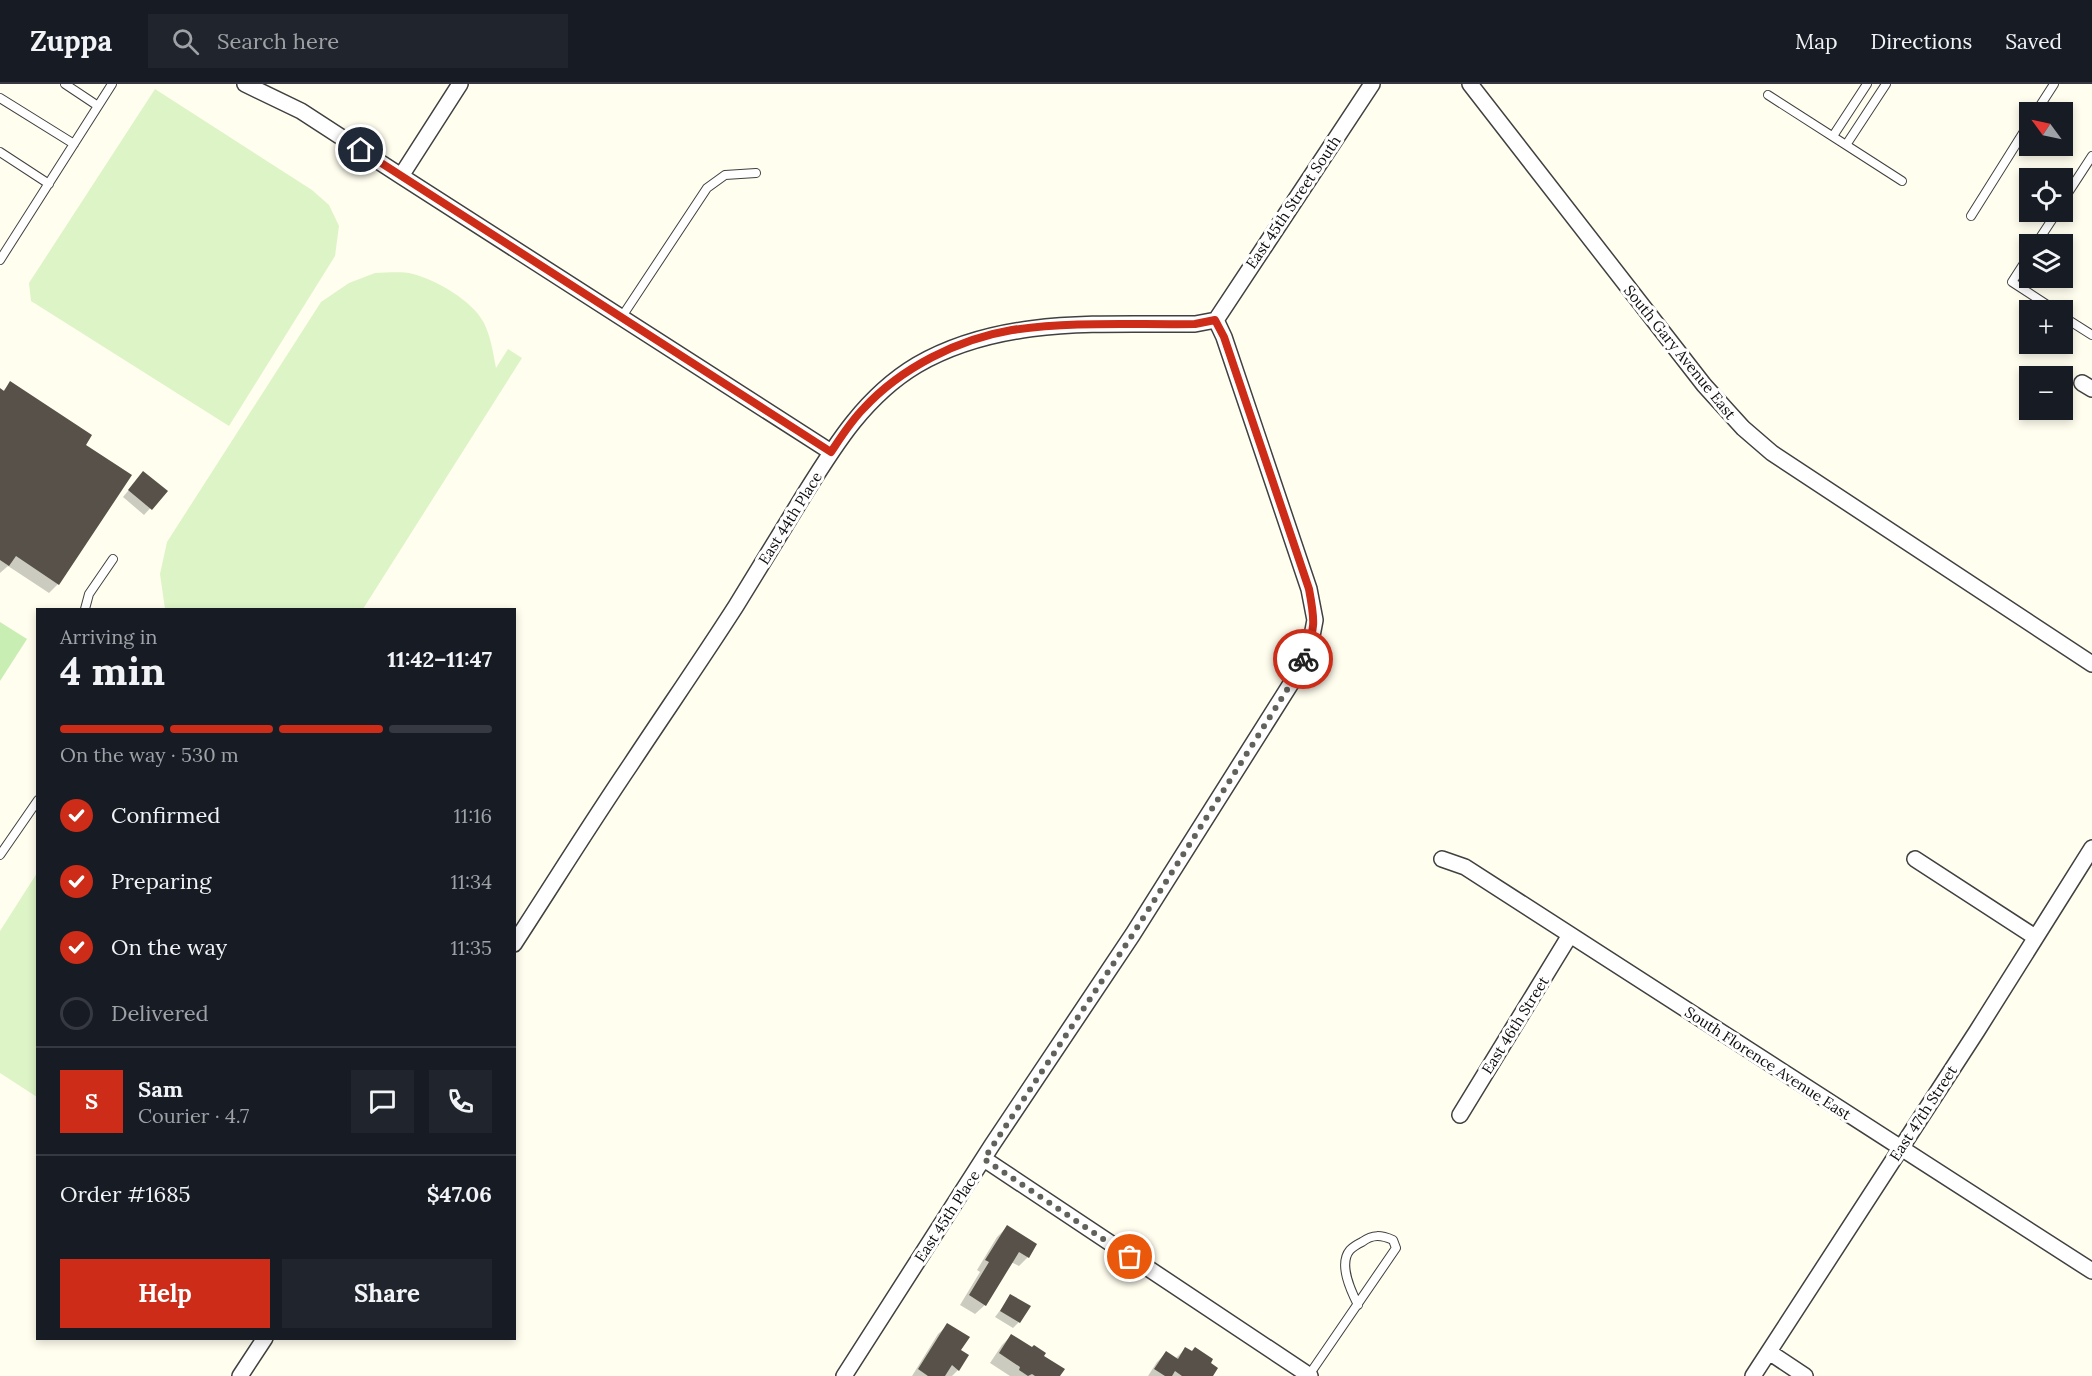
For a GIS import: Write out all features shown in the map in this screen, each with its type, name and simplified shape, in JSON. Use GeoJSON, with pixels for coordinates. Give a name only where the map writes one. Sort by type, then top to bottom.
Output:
{"type":"FeatureCollection","features":[{"type":"Feature","properties":{"kind":"street"},"geometry":{"type":"LineString","coordinates":[[245,84],[302,111],[831,452]]}},
{"type":"Feature","properties":{"kind":"street"},"geometry":{"type":"LineString","coordinates":[[401,176],[460,84]]}},
{"type":"Feature","properties":{"kind":"street","name":"East 45th Street South"},"geometry":{"type":"LineString","coordinates":[[1215,320],[1372,84]]}},
{"type":"Feature","properties":{"kind":"street","name":"South Gary Avenue East"},"geometry":{"type":"LineString","coordinates":[[1470,84],[1704,385],[1743,428],[1772,453],[2092,664]]}},
{"type":"Feature","properties":{"kind":"street","name":"East 44th Place"},"geometry":{"type":"LineString","coordinates":[[516,941],[735,607],[831,452],[863,409],[884,388],[917,365],[946,351],[982,337],[1010,331],[1046,326],[1195,324],[1215,320]]}},
{"type":"Feature","properties":{"kind":"street","name":"East 45th Place"},"geometry":{"type":"LineString","coordinates":[[844,1376],[1133,934],[1297,674],[1311,641],[1315,620],[1309,589],[1224,337],[1215,320]]}},
{"type":"Feature","properties":{"kind":"street","name":"East 47th Street"},"geometry":{"type":"LineString","coordinates":[[1753,1376],[2092,848]]}},
{"type":"Feature","properties":{"kind":"street","name":"South Florence Avenue East"},"geometry":{"type":"LineString","coordinates":[[1442,859],[1465,867],[2092,1271]]}},
{"type":"Feature","properties":{"kind":"street"},"geometry":{"type":"LineString","coordinates":[[1915,859],[2035,937]]}},
{"type":"Feature","properties":{"kind":"street","name":"East 46th Street"},"geometry":{"type":"LineString","coordinates":[[1460,1115],[1570,936]]}},
{"type":"Feature","properties":{"kind":"street"},"geometry":{"type":"LineString","coordinates":[[984,1159],[1310,1376]]}},
{"type":"Feature","properties":{"kind":"street"},"geometry":{"type":"LineString","coordinates":[[240,1376],[264,1340]]}},
{"type":"Feature","properties":{"kind":"street"},"geometry":{"type":"LineString","coordinates":[[1769,1352],[1805,1376]]}},
{"type":"Feature","properties":{"kind":"lane"},"geometry":{"type":"LineString","coordinates":[[64,84],[98,106]]}},
{"type":"Feature","properties":{"kind":"lane"},"geometry":{"type":"LineString","coordinates":[[0,260],[112,84]]}},
{"type":"Feature","properties":{"kind":"lane"},"geometry":{"type":"LineString","coordinates":[[1833,136],[1867,84]]}},
{"type":"Feature","properties":{"kind":"lane"},"geometry":{"type":"LineString","coordinates":[[1846,145],[1886,84]]}},
{"type":"Feature","properties":{"kind":"lane"},"geometry":{"type":"LineString","coordinates":[[2042,102],[2054,84]]}},
{"type":"Feature","properties":{"kind":"lane"},"geometry":{"type":"LineString","coordinates":[[1768,95],[1902,181]]}},
{"type":"Feature","properties":{"kind":"lane"},"geometry":{"type":"LineString","coordinates":[[0,98],[74,144]]}},
{"type":"Feature","properties":{"kind":"lane"},"geometry":{"type":"LineString","coordinates":[[1971,216],[2019,140]]}},
{"type":"Feature","properties":{"kind":"lane"},"geometry":{"type":"LineString","coordinates":[[0,152],[49,184]]}},
{"type":"Feature","properties":{"kind":"lane"},"geometry":{"type":"LineString","coordinates":[[2073,185],[2092,156]]}},
{"type":"Feature","properties":{"kind":"lane"},"geometry":{"type":"LineString","coordinates":[[621,318],[707,188],[725,175],[756,173]]}},
{"type":"Feature","properties":{"kind":"lane"},"geometry":{"type":"LineString","coordinates":[[2019,271],[2012,282],[2019,287]]}},
{"type":"Feature","properties":{"kind":"lane"},"geometry":{"type":"LineString","coordinates":[[2021,288],[2040,300]]}},
{"type":"Feature","properties":{"kind":"lane"},"geometry":{"type":"LineString","coordinates":[[2073,323],[2092,335]]}},
{"type":"Feature","properties":{"kind":"lane"},"geometry":{"type":"LineString","coordinates":[[85,608],[89,594],[113,559]]}},
{"type":"Feature","properties":{"kind":"lane"},"geometry":{"type":"LineString","coordinates":[[0,855],[36,803]]}},
{"type":"Feature","properties":{"kind":"lane"},"geometry":{"type":"LineString","coordinates":[[1310,1376],[1358,1305],[1396,1248],[1393,1240],[1381,1235],[1368,1238],[1350,1250],[1345,1260],[1347,1274],[1358,1305]]}},
{"type":"Feature","properties":{"kind":"green space"},"geometry":{"type":"Polygon","coordinates":[[[155,89],[312,190],[329,205],[339,226],[335,256],[229,426],[31,301],[29,283],[155,89]]]}},
{"type":"Feature","properties":{"kind":"green space"},"geometry":{"type":"Polygon","coordinates":[[[399,272],[422,277],[443,286],[463,299],[479,315],[492,345],[496,368],[508,349],[522,358],[364,608],[165,608],[160,574],[167,542],[321,302],[349,283],[375,273],[399,272]]]}},
{"type":"Feature","properties":{"kind":"green space"},"geometry":{"type":"Polygon","coordinates":[[[0,622],[27,639],[0,681],[0,622]]]}},
{"type":"Feature","properties":{"kind":"green space"},"geometry":{"type":"Polygon","coordinates":[[[36,875],[36,1096],[0,1073],[0,931],[36,875]]]}},
{"type":"Feature","properties":{"kind":"building"},"geometry":{"type":"Polygon","coordinates":[[[10,381],[92,435],[86,445],[132,475],[59,585],[16,556],[9,566],[0,560],[0,388],[4,391],[10,381]]]}},
{"type":"Feature","properties":{"kind":"building"},"geometry":{"type":"Polygon","coordinates":[[[143,471],[168,491],[152,510],[128,490],[143,471]]]}},
{"type":"Feature","properties":{"kind":"building"},"geometry":{"type":"Polygon","coordinates":[[[1007,1225],[1037,1244],[1029,1258],[1019,1252],[986,1306],[969,1295],[989,1262],[985,1260],[1007,1225]]]}},
{"type":"Feature","properties":{"kind":"building"},"geometry":{"type":"Polygon","coordinates":[[[1010,1294],[1031,1306],[1020,1323],[1000,1311],[1010,1294]]]}},
{"type":"Feature","properties":{"kind":"building"},"geometry":{"type":"Polygon","coordinates":[[[947,1323],[970,1337],[961,1350],[969,1355],[959,1371],[952,1365],[945,1376],[928,1376],[918,1369],[947,1323]]]}},
{"type":"Feature","properties":{"kind":"building"},"geometry":{"type":"Polygon","coordinates":[[[1011,1334],[1032,1347],[1034,1345],[1046,1353],[1044,1356],[1065,1369],[1060,1376],[1032,1374],[1028,1376],[1019,1370],[1020,1367],[999,1353],[1011,1334]]]}},
{"type":"Feature","properties":{"kind":"building"},"geometry":{"type":"Polygon","coordinates":[[[1185,1347],[1192,1351],[1195,1347],[1213,1359],[1211,1363],[1218,1368],[1213,1376],[1182,1376],[1175,1371],[1172,1376],[1165,1376],[1154,1369],[1166,1351],[1178,1359],[1185,1347]]]}},
{"type":"Feature","properties":{"kind":"way so far"},"geometry":{"type":"LineString","coordinates":[[1130,1257],[984,1159],[1133,934],[1297,674],[1303,659]]}},
{"type":"Feature","properties":{"kind":"route"},"geometry":{"type":"LineString","coordinates":[[361,150],[831,452],[843,433],[884,388],[917,365],[982,337],[1046,326],[1195,324],[1215,320],[1224,337],[1309,589],[1315,620],[1311,641],[1303,659]]}}]}
